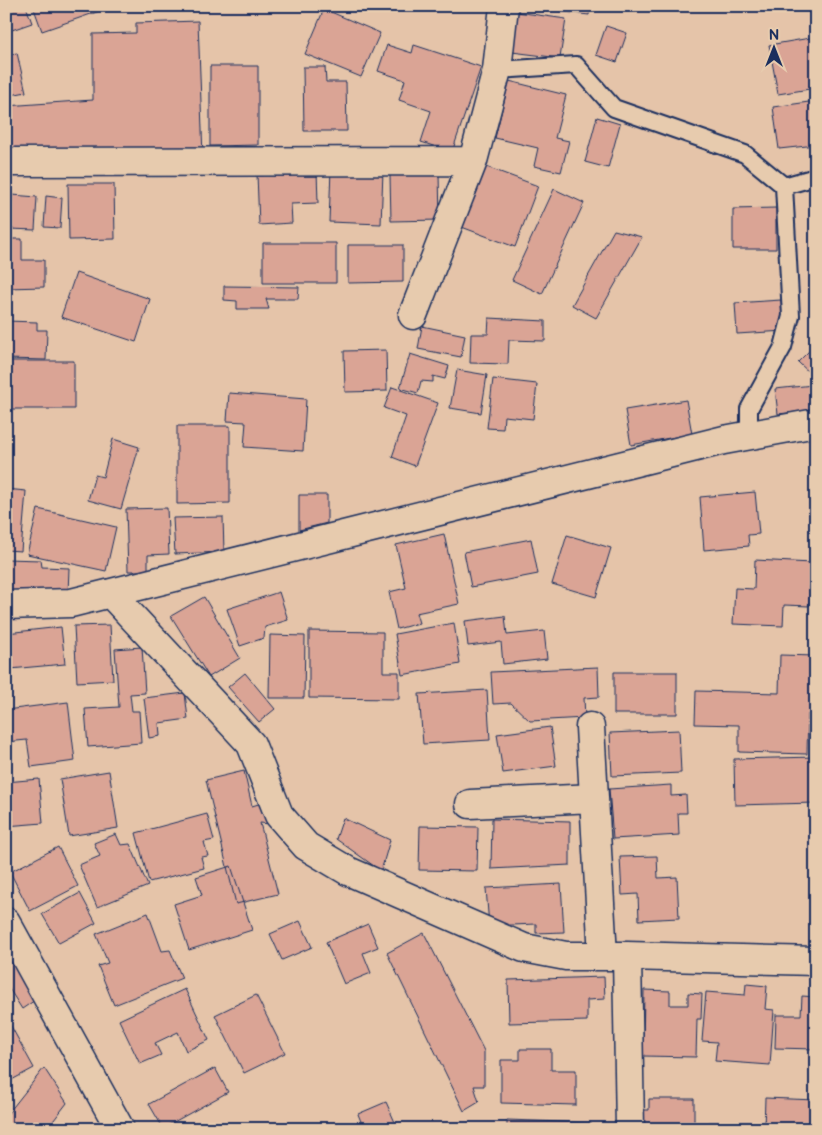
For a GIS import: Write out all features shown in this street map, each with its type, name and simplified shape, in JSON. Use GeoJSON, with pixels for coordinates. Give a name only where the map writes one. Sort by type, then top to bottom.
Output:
{"type":"FeatureCollection","features":[{"type":"Feature","properties":{"kind":"street"},"geometry":{"type":"LineString","coordinates":[[413,315],[473,160],[497,70],[504,6]]}},
{"type":"Feature","properties":{"kind":"street"},"geometry":{"type":"LineString","coordinates":[[6,162],[473,160]]}},
{"type":"Feature","properties":{"kind":"street"},"geometry":{"type":"LineString","coordinates":[[6,605],[72,603],[705,445],[816,423]]}},
{"type":"Feature","properties":{"kind":"street"},"geometry":{"type":"LineString","coordinates":[[111,594],[251,744],[279,815],[306,846],[348,870],[524,948],[566,956],[816,961]]}},
{"type":"Feature","properties":{"kind":"street"},"geometry":{"type":"LineString","coordinates":[[590,727],[593,798],[615,956],[630,1129]]}},
{"type":"Feature","properties":{"kind":"street"},"geometry":{"type":"LineString","coordinates":[[470,804],[593,798]]}},
{"type":"Feature","properties":{"kind":"street"},"geometry":{"type":"LineString","coordinates":[[6,922],[120,1129]]}},
{"type":"Feature","properties":{"kind":"lane"},"geometry":{"type":"LineString","coordinates":[[497,70],[576,64],[614,108],[745,154],[784,186],[790,316],[783,347],[749,409],[749,436]]}},
{"type":"Feature","properties":{"kind":"lane"},"geometry":{"type":"LineString","coordinates":[[784,186],[816,177]]}},
{"type":"Feature","properties":{"kind":"building"},"geometry":{"type":"Polygon","coordinates":[[[6,6],[26,6],[32,23],[6,32],[6,6]]]}},
{"type":"Feature","properties":{"kind":"building"},"geometry":{"type":"Polygon","coordinates":[[[33,6],[114,6],[42,31],[33,6]]]}},
{"type":"Feature","properties":{"kind":"building"},"geometry":{"type":"Polygon","coordinates":[[[532,6],[590,6],[589,15],[532,8],[532,6]]]}},
{"type":"Feature","properties":{"kind":"building"},"geometry":{"type":"Polygon","coordinates":[[[324,9],[380,33],[361,77],[305,54],[324,9]]]}},
{"type":"Feature","properties":{"kind":"building"},"geometry":{"type":"Polygon","coordinates":[[[517,12],[566,19],[560,58],[512,52],[517,12]]]}},
{"type":"Feature","properties":{"kind":"building"},"geometry":{"type":"Polygon","coordinates":[[[198,21],[203,157],[6,155],[6,106],[93,100],[93,34],[136,33],[136,23],[198,21]]]}},
{"type":"Feature","properties":{"kind":"building"},"geometry":{"type":"Polygon","coordinates":[[[606,26],[627,33],[617,62],[596,55],[606,26]]]}},
{"type":"Feature","properties":{"kind":"building"},"geometry":{"type":"Polygon","coordinates":[[[816,37],[816,88],[778,94],[769,45],[816,37]]]}},
{"type":"Feature","properties":{"kind":"building"},"geometry":{"type":"Polygon","coordinates":[[[387,45],[412,53],[414,45],[481,67],[452,152],[421,142],[431,111],[399,100],[405,80],[378,71],[387,45]]]}},
{"type":"Feature","properties":{"kind":"building"},"geometry":{"type":"Polygon","coordinates":[[[17,53],[26,92],[6,96],[6,55],[17,53]]]}},
{"type":"Feature","properties":{"kind":"building"},"geometry":{"type":"Polygon","coordinates":[[[210,66],[258,66],[258,145],[210,146],[210,66]]]}},
{"type":"Feature","properties":{"kind":"building"},"geometry":{"type":"Polygon","coordinates":[[[303,67],[325,67],[326,82],[346,82],[347,131],[304,131],[303,67]]]}},
{"type":"Feature","properties":{"kind":"building"},"geometry":{"type":"Polygon","coordinates":[[[509,81],[566,95],[555,138],[569,141],[561,172],[534,166],[538,148],[495,138],[509,81]]]}},
{"type":"Feature","properties":{"kind":"building"},"geometry":{"type":"Polygon","coordinates":[[[816,101],[816,145],[779,149],[773,107],[816,101]]]}},
{"type":"Feature","properties":{"kind":"building"},"geometry":{"type":"Polygon","coordinates":[[[597,117],[620,124],[608,168],[585,162],[597,117]]]}},
{"type":"Feature","properties":{"kind":"building"},"geometry":{"type":"Polygon","coordinates":[[[481,165],[538,186],[515,247],[459,226],[481,165]]]}},
{"type":"Feature","properties":{"kind":"building"},"geometry":{"type":"Polygon","coordinates":[[[331,169],[383,171],[381,224],[329,222],[331,169]]]}},
{"type":"Feature","properties":{"kind":"building"},"geometry":{"type":"Polygon","coordinates":[[[317,171],[318,203],[291,204],[292,223],[259,225],[257,174],[317,171]]]}},
{"type":"Feature","properties":{"kind":"building"},"geometry":{"type":"Polygon","coordinates":[[[439,174],[440,220],[391,221],[390,175],[439,174]]]}},
{"type":"Feature","properties":{"kind":"building"},"geometry":{"type":"Polygon","coordinates":[[[68,184],[114,184],[115,239],[69,240],[68,184]]]}},
{"type":"Feature","properties":{"kind":"building"},"geometry":{"type":"Polygon","coordinates":[[[554,189],[584,203],[542,294],[512,280],[554,189]]]}},
{"type":"Feature","properties":{"kind":"building"},"geometry":{"type":"Polygon","coordinates":[[[12,195],[37,197],[35,230],[10,229],[12,195]]]}},
{"type":"Feature","properties":{"kind":"building"},"geometry":{"type":"Polygon","coordinates":[[[46,196],[62,198],[60,228],[44,227],[46,196]]]}},
{"type":"Feature","properties":{"kind":"building"},"geometry":{"type":"Polygon","coordinates":[[[776,208],[776,249],[733,249],[733,209],[776,208]]]}},
{"type":"Feature","properties":{"kind":"building"},"geometry":{"type":"Polygon","coordinates":[[[614,230],[642,237],[596,318],[572,305],[614,230]]]}},
{"type":"Feature","properties":{"kind":"building"},"geometry":{"type":"Polygon","coordinates":[[[6,239],[22,239],[22,260],[44,260],[44,287],[6,288],[6,239]]]}},
{"type":"Feature","properties":{"kind":"building"},"geometry":{"type":"Polygon","coordinates":[[[263,243],[336,243],[336,283],[263,283],[263,243]]]}},
{"type":"Feature","properties":{"kind":"building"},"geometry":{"type":"Polygon","coordinates":[[[348,245],[403,245],[403,282],[348,283],[348,245]]]}},
{"type":"Feature","properties":{"kind":"building"},"geometry":{"type":"Polygon","coordinates":[[[76,273],[150,299],[136,342],[61,317],[76,273]]]}},
{"type":"Feature","properties":{"kind":"building"},"geometry":{"type":"Polygon","coordinates":[[[224,286],[299,287],[298,299],[266,299],[269,309],[237,309],[237,301],[224,300],[224,286]]]}},
{"type":"Feature","properties":{"kind":"building"},"geometry":{"type":"Polygon","coordinates":[[[781,300],[784,331],[737,334],[735,303],[781,300]]]}},
{"type":"Feature","properties":{"kind":"building"},"geometry":{"type":"Polygon","coordinates":[[[489,318],[545,321],[545,341],[509,340],[508,364],[470,363],[471,334],[488,334],[489,318]]]}},
{"type":"Feature","properties":{"kind":"building"},"geometry":{"type":"Polygon","coordinates":[[[6,321],[37,322],[37,330],[47,330],[46,360],[6,359],[6,321]]]}},
{"type":"Feature","properties":{"kind":"building"},"geometry":{"type":"Polygon","coordinates":[[[422,326],[465,335],[461,357],[418,349],[422,326]]]}},
{"type":"Feature","properties":{"kind":"building"},"geometry":{"type":"Polygon","coordinates":[[[816,344],[816,379],[798,362],[816,344]]]}},
{"type":"Feature","properties":{"kind":"building"},"geometry":{"type":"Polygon","coordinates":[[[386,350],[387,391],[345,392],[344,351],[386,350]]]}},
{"type":"Feature","properties":{"kind":"building"},"geometry":{"type":"Polygon","coordinates":[[[410,354],[449,366],[445,379],[433,376],[433,382],[421,381],[418,393],[400,388],[410,354]]]}},
{"type":"Feature","properties":{"kind":"building"},"geometry":{"type":"Polygon","coordinates":[[[6,361],[74,361],[74,409],[6,409],[6,361]]]}},
{"type":"Feature","properties":{"kind":"building"},"geometry":{"type":"Polygon","coordinates":[[[457,370],[487,375],[481,413],[450,408],[457,370]]]}},
{"type":"Feature","properties":{"kind":"building"},"geometry":{"type":"Polygon","coordinates":[[[493,379],[537,384],[533,419],[504,416],[503,429],[487,428],[493,379]]]}},
{"type":"Feature","properties":{"kind":"building"},"geometry":{"type":"Polygon","coordinates":[[[813,385],[815,410],[778,414],[775,389],[813,385]]]}},
{"type":"Feature","properties":{"kind":"building"},"geometry":{"type":"Polygon","coordinates":[[[392,387],[438,403],[415,466],[392,457],[406,416],[384,408],[392,387]]]}},
{"type":"Feature","properties":{"kind":"building"},"geometry":{"type":"Polygon","coordinates":[[[229,393],[306,399],[303,451],[244,447],[246,422],[227,421],[229,393]]]}},
{"type":"Feature","properties":{"kind":"building"},"geometry":{"type":"Polygon","coordinates":[[[686,400],[692,434],[631,445],[625,410],[686,400]]]}},
{"type":"Feature","properties":{"kind":"building"},"geometry":{"type":"Polygon","coordinates":[[[177,426],[230,426],[230,503],[177,504],[177,426]]]}},
{"type":"Feature","properties":{"kind":"building"},"geometry":{"type":"Polygon","coordinates":[[[113,439],[139,447],[121,509],[88,500],[95,475],[103,477],[113,439]]]}},
{"type":"Feature","properties":{"kind":"building"},"geometry":{"type":"Polygon","coordinates":[[[6,489],[26,491],[21,551],[6,550],[6,489]]]}},
{"type":"Feature","properties":{"kind":"building"},"geometry":{"type":"Polygon","coordinates":[[[755,492],[759,534],[748,535],[749,546],[704,550],[700,497],[755,492]]]}},
{"type":"Feature","properties":{"kind":"building"},"geometry":{"type":"Polygon","coordinates":[[[299,495],[327,495],[327,523],[299,530],[299,495]]]}},
{"type":"Feature","properties":{"kind":"building"},"geometry":{"type":"Polygon","coordinates":[[[167,508],[169,554],[148,555],[148,571],[128,571],[126,509],[167,508]]]}},
{"type":"Feature","properties":{"kind":"building"},"geometry":{"type":"Polygon","coordinates":[[[38,509],[116,527],[106,571],[27,554],[38,509]]]}},
{"type":"Feature","properties":{"kind":"building"},"geometry":{"type":"Polygon","coordinates":[[[223,517],[224,552],[175,554],[173,518],[223,517]]]}},
{"type":"Feature","properties":{"kind":"building"},"geometry":{"type":"Polygon","coordinates":[[[444,534],[459,604],[416,613],[419,623],[397,629],[389,592],[406,588],[396,545],[444,534]]]}},
{"type":"Feature","properties":{"kind":"building"},"geometry":{"type":"Polygon","coordinates":[[[567,535],[611,548],[596,597],[552,584],[567,535]]]}},
{"type":"Feature","properties":{"kind":"building"},"geometry":{"type":"Polygon","coordinates":[[[531,539],[538,574],[471,587],[464,552],[531,539]]]}},
{"type":"Feature","properties":{"kind":"building"},"geometry":{"type":"Polygon","coordinates":[[[6,559],[41,560],[42,567],[69,568],[68,594],[6,592],[6,559]]]}},
{"type":"Feature","properties":{"kind":"building"},"geometry":{"type":"Polygon","coordinates":[[[755,560],[811,563],[809,606],[784,605],[783,626],[733,624],[735,588],[754,589],[755,560]]]}},
{"type":"Feature","properties":{"kind":"building"},"geometry":{"type":"Polygon","coordinates":[[[279,592],[288,620],[265,627],[264,638],[240,646],[227,609],[279,592]]]}},
{"type":"Feature","properties":{"kind":"building"},"geometry":{"type":"Polygon","coordinates":[[[204,597],[240,658],[209,677],[171,616],[204,597]]]}},
{"type":"Feature","properties":{"kind":"building"},"geometry":{"type":"Polygon","coordinates":[[[505,616],[507,635],[544,631],[547,659],[503,664],[501,642],[468,646],[465,621],[505,616]]]}},
{"type":"Feature","properties":{"kind":"building"},"geometry":{"type":"Polygon","coordinates":[[[454,623],[460,664],[402,675],[395,634],[454,623]]]}},
{"type":"Feature","properties":{"kind":"building"},"geometry":{"type":"Polygon","coordinates":[[[110,625],[113,680],[77,682],[74,626],[110,625]]]}},
{"type":"Feature","properties":{"kind":"building"},"geometry":{"type":"Polygon","coordinates":[[[61,627],[65,664],[10,669],[6,633],[61,627]]]}},
{"type":"Feature","properties":{"kind":"building"},"geometry":{"type":"Polygon","coordinates":[[[309,631],[383,632],[383,672],[399,672],[399,699],[309,698],[309,631]]]}},
{"type":"Feature","properties":{"kind":"building"},"geometry":{"type":"Polygon","coordinates":[[[270,635],[305,636],[304,698],[269,698],[270,635]]]}},
{"type":"Feature","properties":{"kind":"building"},"geometry":{"type":"Polygon","coordinates":[[[142,647],[145,693],[130,694],[132,711],[139,711],[141,743],[88,747],[85,709],[119,707],[115,649],[142,647]]]}},
{"type":"Feature","properties":{"kind":"building"},"geometry":{"type":"Polygon","coordinates":[[[780,655],[816,656],[816,715],[808,714],[807,754],[739,752],[739,725],[695,724],[696,691],[779,693],[780,655]]]}},
{"type":"Feature","properties":{"kind":"building"},"geometry":{"type":"Polygon","coordinates":[[[598,667],[599,697],[584,698],[585,718],[530,721],[511,703],[493,704],[491,672],[598,667]]]}},
{"type":"Feature","properties":{"kind":"building"},"geometry":{"type":"Polygon","coordinates":[[[614,672],[677,672],[677,714],[614,714],[614,672]]]}},
{"type":"Feature","properties":{"kind":"building"},"geometry":{"type":"Polygon","coordinates":[[[245,673],[275,709],[259,722],[228,687],[245,673]]]}},
{"type":"Feature","properties":{"kind":"building"},"geometry":{"type":"Polygon","coordinates":[[[487,690],[490,740],[423,744],[419,694],[487,690]]]}},
{"type":"Feature","properties":{"kind":"building"},"geometry":{"type":"Polygon","coordinates":[[[185,693],[188,719],[159,723],[160,736],[149,738],[144,698],[185,693]]]}},
{"type":"Feature","properties":{"kind":"building"},"geometry":{"type":"Polygon","coordinates":[[[68,702],[75,761],[31,767],[27,740],[6,742],[6,710],[68,702]]]}},
{"type":"Feature","properties":{"kind":"building"},"geometry":{"type":"Polygon","coordinates":[[[550,727],[556,766],[503,773],[497,734],[550,727]]]}},
{"type":"Feature","properties":{"kind":"building"},"geometry":{"type":"Polygon","coordinates":[[[679,730],[681,773],[612,776],[610,733],[679,730]]]}},
{"type":"Feature","properties":{"kind":"building"},"geometry":{"type":"Polygon","coordinates":[[[816,757],[816,803],[735,805],[734,759],[816,757]]]}},
{"type":"Feature","properties":{"kind":"building"},"geometry":{"type":"Polygon","coordinates":[[[109,771],[118,828],[69,836],[60,779],[109,771]]]}},
{"type":"Feature","properties":{"kind":"building"},"geometry":{"type":"Polygon","coordinates":[[[244,771],[252,806],[265,802],[270,824],[260,823],[278,894],[236,904],[206,780],[244,771]]]}},
{"type":"Feature","properties":{"kind":"building"},"geometry":{"type":"Polygon","coordinates":[[[39,779],[43,823],[6,826],[6,782],[39,779]]]}},
{"type":"Feature","properties":{"kind":"building"},"geometry":{"type":"Polygon","coordinates":[[[671,785],[671,796],[686,795],[687,813],[678,813],[679,835],[613,839],[609,789],[671,785]]]}},
{"type":"Feature","properties":{"kind":"building"},"geometry":{"type":"Polygon","coordinates":[[[207,814],[214,840],[204,842],[208,856],[201,857],[204,868],[149,882],[136,833],[207,814]]]}},
{"type":"Feature","properties":{"kind":"building"},"geometry":{"type":"Polygon","coordinates":[[[343,818],[390,840],[381,871],[336,839],[343,818]]]}},
{"type":"Feature","properties":{"kind":"building"},"geometry":{"type":"Polygon","coordinates":[[[492,819],[570,821],[570,865],[491,869],[492,819]]]}},
{"type":"Feature","properties":{"kind":"building"},"geometry":{"type":"Polygon","coordinates":[[[420,826],[478,827],[477,871],[419,870],[420,826]]]}},
{"type":"Feature","properties":{"kind":"building"},"geometry":{"type":"Polygon","coordinates":[[[116,834],[121,845],[130,844],[148,886],[97,907],[79,865],[100,856],[94,843],[116,834]]]}},
{"type":"Feature","properties":{"kind":"building"},"geometry":{"type":"Polygon","coordinates":[[[58,847],[78,886],[30,911],[10,872],[58,847]]]}},
{"type":"Feature","properties":{"kind":"building"},"geometry":{"type":"Polygon","coordinates":[[[657,856],[658,878],[677,877],[679,918],[639,920],[638,894],[622,895],[620,857],[657,856]]]}},
{"type":"Feature","properties":{"kind":"building"},"geometry":{"type":"Polygon","coordinates":[[[231,866],[252,930],[189,950],[174,904],[202,895],[196,877],[231,866]]]}},
{"type":"Feature","properties":{"kind":"building"},"geometry":{"type":"Polygon","coordinates":[[[561,884],[564,932],[536,933],[536,924],[489,926],[486,888],[561,884]]]}},
{"type":"Feature","properties":{"kind":"building"},"geometry":{"type":"Polygon","coordinates":[[[80,893],[96,923],[59,943],[42,914],[80,893]]]}},
{"type":"Feature","properties":{"kind":"building"},"geometry":{"type":"Polygon","coordinates":[[[148,913],[162,951],[170,950],[182,978],[114,1005],[98,966],[108,963],[96,934],[148,913]]]}},
{"type":"Feature","properties":{"kind":"building"},"geometry":{"type":"Polygon","coordinates":[[[300,921],[312,947],[282,960],[270,934],[300,921]]]}},
{"type":"Feature","properties":{"kind":"building"},"geometry":{"type":"Polygon","coordinates":[[[368,924],[378,947],[363,953],[371,973],[344,984],[326,942],[368,924]]]}},
{"type":"Feature","properties":{"kind":"building"},"geometry":{"type":"Polygon","coordinates":[[[424,933],[484,1051],[484,1086],[474,1086],[479,1102],[464,1111],[387,953],[424,933]]]}},
{"type":"Feature","properties":{"kind":"building"},"geometry":{"type":"Polygon","coordinates":[[[6,950],[41,996],[22,1009],[6,984],[6,950]]]}},
{"type":"Feature","properties":{"kind":"building"},"geometry":{"type":"Polygon","coordinates":[[[604,977],[605,999],[587,1000],[587,1021],[509,1023],[508,980],[604,977]]]}},
{"type":"Feature","properties":{"kind":"building"},"geometry":{"type":"Polygon","coordinates":[[[746,984],[767,986],[765,1009],[774,1010],[770,1065],[715,1061],[717,1042],[702,1041],[706,992],[745,995],[746,984]]]}},
{"type":"Feature","properties":{"kind":"building"},"geometry":{"type":"Polygon","coordinates":[[[185,989],[209,1040],[186,1051],[178,1032],[155,1043],[161,1055],[140,1064],[119,1020],[185,989]]]}},
{"type":"Feature","properties":{"kind":"building"},"geometry":{"type":"Polygon","coordinates":[[[644,990],[670,991],[670,1005],[688,1005],[688,993],[702,994],[701,1019],[697,1019],[696,1057],[643,1056],[644,990]]]}},
{"type":"Feature","properties":{"kind":"building"},"geometry":{"type":"Polygon","coordinates":[[[256,995],[285,1053],[244,1073],[215,1015],[256,995]]]}},
{"type":"Feature","properties":{"kind":"building"},"geometry":{"type":"Polygon","coordinates":[[[802,996],[816,997],[816,1049],[775,1048],[776,1015],[801,1015],[802,996]]]}},
{"type":"Feature","properties":{"kind":"building"},"geometry":{"type":"Polygon","coordinates":[[[6,1017],[34,1068],[6,1083],[6,1017]]]}},
{"type":"Feature","properties":{"kind":"building"},"geometry":{"type":"Polygon","coordinates":[[[520,1049],[551,1049],[551,1070],[576,1070],[576,1105],[501,1103],[501,1060],[520,1060],[520,1049]]]}},
{"type":"Feature","properties":{"kind":"building"},"geometry":{"type":"Polygon","coordinates":[[[44,1068],[67,1103],[47,1129],[6,1129],[6,1116],[44,1068]]]}},
{"type":"Feature","properties":{"kind":"building"},"geometry":{"type":"Polygon","coordinates":[[[215,1068],[228,1092],[163,1128],[149,1104],[215,1068]]]}},
{"type":"Feature","properties":{"kind":"building"},"geometry":{"type":"Polygon","coordinates":[[[765,1098],[816,1100],[816,1129],[764,1129],[765,1098]]]}},
{"type":"Feature","properties":{"kind":"building"},"geometry":{"type":"Polygon","coordinates":[[[649,1099],[694,1099],[694,1129],[638,1129],[638,1110],[649,1110],[649,1099]]]}},
{"type":"Feature","properties":{"kind":"building"},"geometry":{"type":"Polygon","coordinates":[[[386,1102],[398,1129],[364,1129],[358,1114],[386,1102]]]}},
{"type":"Feature","properties":{"kind":"building"},"geometry":{"type":"Polygon","coordinates":[[[507,1120],[591,1123],[591,1129],[507,1129],[507,1120]]]}},
{"type":"Feature","properties":{"kind":"building"},"geometry":{"type":"Polygon","coordinates":[[[709,1122],[755,1122],[755,1129],[709,1129],[709,1122]]]}},
{"type":"Feature","properties":{"kind":"building"},"geometry":{"type":"Polygon","coordinates":[[[354,1123],[357,1129],[343,1129],[354,1123]]]}}]}
